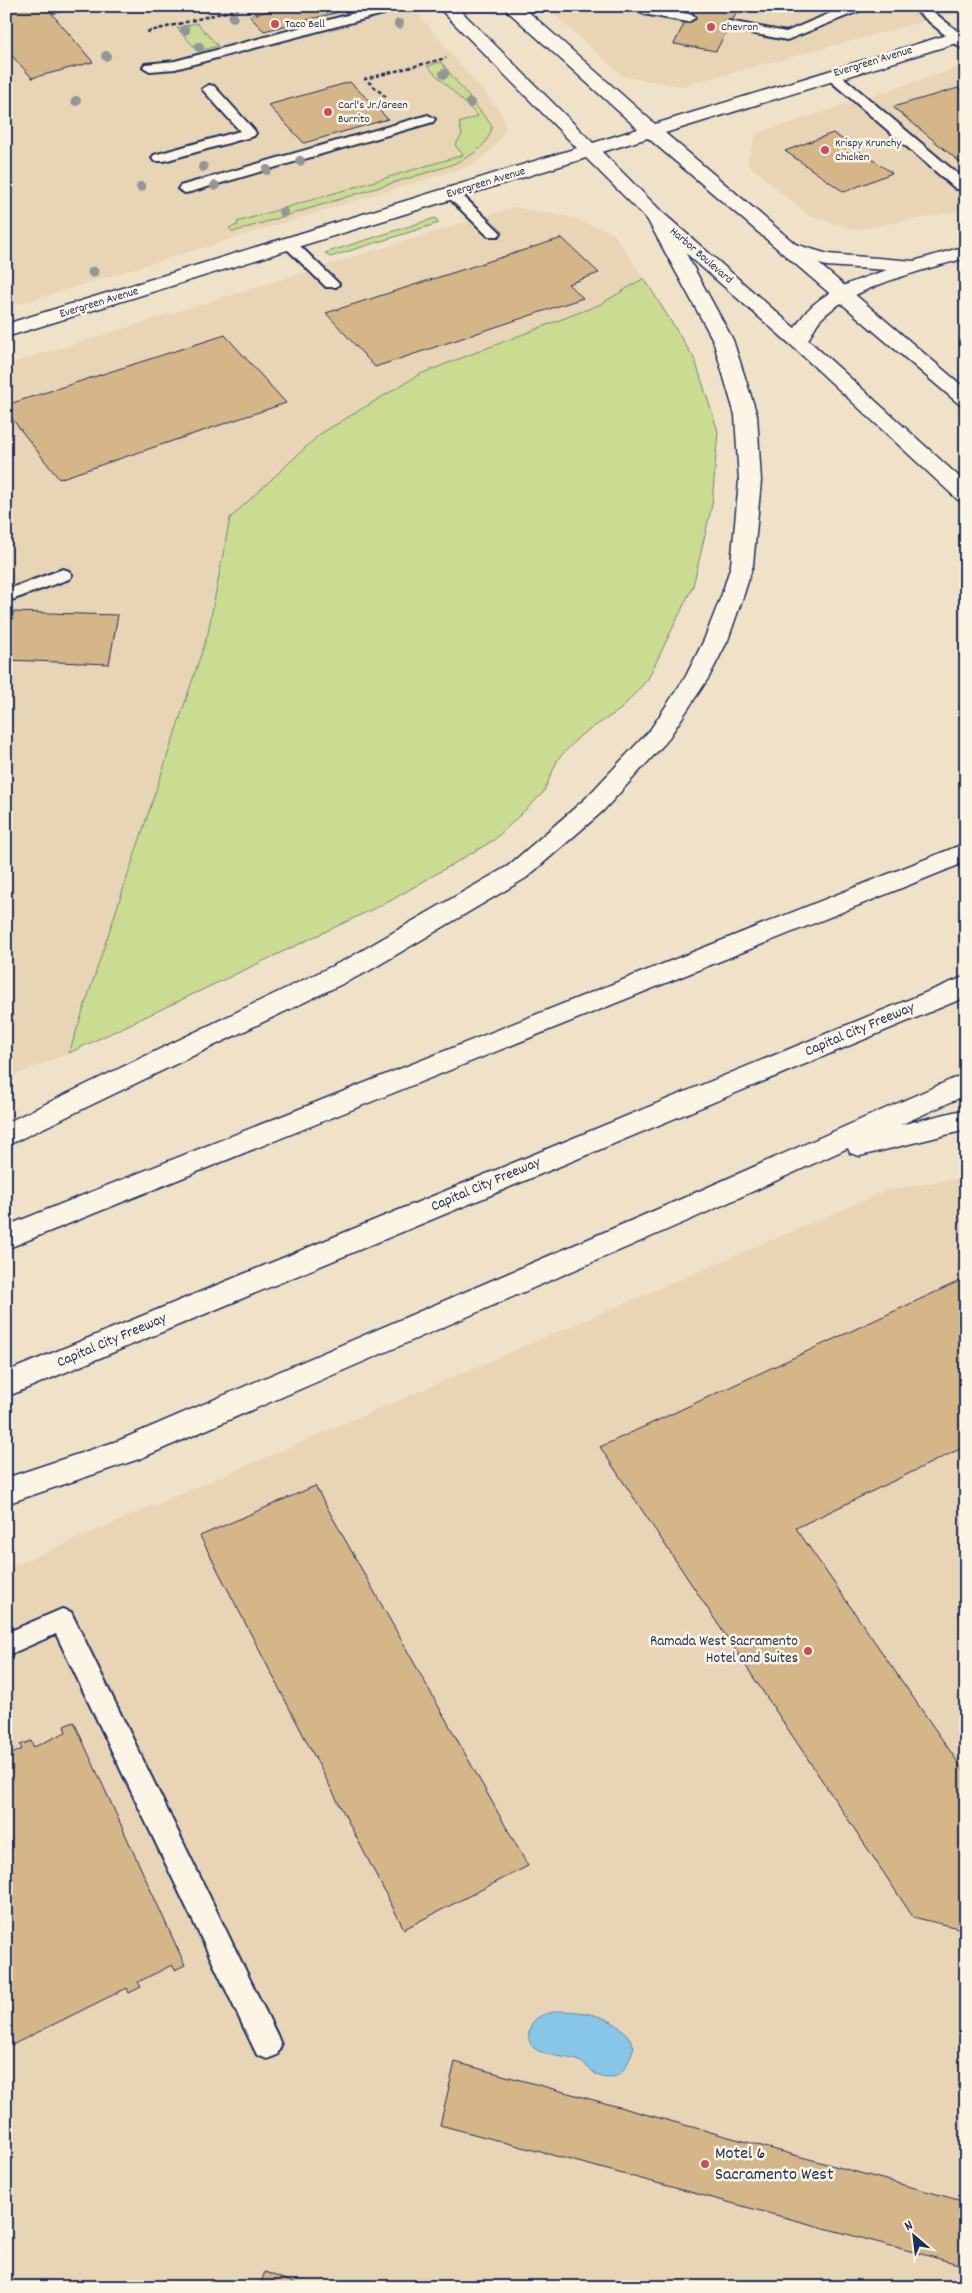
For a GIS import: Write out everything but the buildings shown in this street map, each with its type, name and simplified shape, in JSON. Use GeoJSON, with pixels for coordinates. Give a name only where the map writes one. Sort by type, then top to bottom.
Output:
{"type":"FeatureCollection","features":[{"type":"Feature","properties":{"kind":"main road","name":"Harbor Boulevard"},"geometry":{"type":"LineString","coordinates":[[446,6],[656,217],[798,341],[966,496]]}},
{"type":"Feature","properties":{"kind":"main road"},"geometry":{"type":"LineString","coordinates":[[512,6],[651,131],[966,400]]}},
{"type":"Feature","properties":{"kind":"main road","name":"Evergreen Avenue"},"geometry":{"type":"LineString","coordinates":[[6,331],[832,75],[963,38]]}},
{"type":"Feature","properties":{"kind":"main road"},"geometry":{"type":"LineString","coordinates":[[6,1135],[358,965],[517,872],[594,805],[658,736],[696,677],[716,640],[733,594],[742,564],[750,481],[746,415],[723,340],[656,217]]}},
{"type":"Feature","properties":{"kind":"main road"},"geometry":{"type":"LineString","coordinates":[[788,248],[826,260],[921,265]]}},
{"type":"Feature","properties":{"kind":"main road"},"geometry":{"type":"LineString","coordinates":[[798,341],[815,313],[842,294],[921,265],[966,252]]}},
{"type":"Feature","properties":{"kind":"main road"},"geometry":{"type":"LineString","coordinates":[[894,881],[966,843]]}},
{"type":"Feature","properties":{"kind":"main road"},"geometry":{"type":"LineString","coordinates":[[6,1238],[966,852]]}},
{"type":"Feature","properties":{"kind":"main road","name":"Capital City Freeway"},"geometry":{"type":"LineString","coordinates":[[6,1385],[966,986]]}},
{"type":"Feature","properties":{"kind":"main road"},"geometry":{"type":"LineString","coordinates":[[6,1492],[128,1450],[682,1211],[966,1084]]}},
{"type":"Feature","properties":{"kind":"main road"},"geometry":{"type":"LineString","coordinates":[[682,1211],[858,1146],[966,1119]]}},
{"type":"Feature","properties":{"kind":"lane"},"geometry":{"type":"LineString","coordinates":[[150,67],[175,65],[397,6]]}},
{"type":"Feature","properties":{"kind":"lane"},"geometry":{"type":"LineString","coordinates":[[643,6],[648,10],[688,18]]}},
{"type":"Feature","properties":{"kind":"lane"},"geometry":{"type":"LineString","coordinates":[[729,25],[787,36],[859,6]]}},
{"type":"Feature","properties":{"kind":"lane"},"geometry":{"type":"LineString","coordinates":[[917,6],[963,38]]}},
{"type":"Feature","properties":{"kind":"lane"},"geometry":{"type":"LineString","coordinates":[[832,75],[962,186],[966,185]]}},
{"type":"Feature","properties":{"kind":"lane"},"geometry":{"type":"LineString","coordinates":[[159,158],[249,133],[209,89]]}},
{"type":"Feature","properties":{"kind":"lane"},"geometry":{"type":"LineString","coordinates":[[185,189],[428,119]]}},
{"type":"Feature","properties":{"kind":"lane"},"geometry":{"type":"LineString","coordinates":[[452,193],[492,233]]}},
{"type":"Feature","properties":{"kind":"lane"},"geometry":{"type":"LineString","coordinates":[[290,244],[331,284]]}},
{"type":"Feature","properties":{"kind":"lane"},"geometry":{"type":"LineString","coordinates":[[6,596],[63,575]]}},
{"type":"Feature","properties":{"kind":"lane"},"geometry":{"type":"LineString","coordinates":[[6,1645],[62,1620],[266,2045]]}},
{"type":"Feature","properties":{"kind":"path"},"geometry":{"type":"LineString","coordinates":[[147,32],[249,6]]}},
{"type":"Feature","properties":{"kind":"path"},"geometry":{"type":"LineString","coordinates":[[386,97],[365,79],[446,58]]}},
{"type":"Feature","properties":{"kind":"shaded area"},"geometry":{"type":"Polygon","coordinates":[[[6,6],[411,6],[500,111],[504,120],[504,132],[495,146],[482,158],[466,167],[6,308],[6,6]]]}},
{"type":"Feature","properties":{"kind":"shaded area"},"geometry":{"type":"Polygon","coordinates":[[[544,6],[966,6],[966,10],[683,86],[624,77],[544,6]]]}},
{"type":"Feature","properties":{"kind":"shaded area"},"geometry":{"type":"Polygon","coordinates":[[[966,65],[966,210],[856,230],[809,216],[747,163],[756,134],[966,65]]]}},
{"type":"Feature","properties":{"kind":"shaded area"},"geometry":{"type":"Polygon","coordinates":[[[514,207],[570,217],[613,233],[644,278],[601,304],[420,374],[320,434],[230,518],[208,633],[69,1053],[6,1079],[6,365],[514,207]]]}},
{"type":"Feature","properties":{"kind":"shaded area"},"geometry":{"type":"Polygon","coordinates":[[[966,1177],[966,2287],[6,2287],[6,1569],[888,1190],[966,1177]]]}},
{"type":"Feature","properties":{"kind":"green space"},"geometry":{"type":"Polygon","coordinates":[[[197,23],[218,46],[198,51],[177,28],[197,23]]]}},
{"type":"Feature","properties":{"kind":"green space"},"geometry":{"type":"Polygon","coordinates":[[[441,62],[492,126],[486,141],[475,153],[445,167],[233,232],[229,228],[238,225],[237,222],[463,155],[455,145],[462,135],[459,123],[478,116],[427,66],[441,62]]]}},
{"type":"Feature","properties":{"kind":"green space"},"geometry":{"type":"Polygon","coordinates":[[[435,218],[439,223],[330,257],[325,253],[435,218]]]}},
{"type":"Feature","properties":{"kind":"green space"},"geometry":{"type":"Polygon","coordinates":[[[644,278],[695,360],[718,431],[712,505],[693,586],[648,679],[620,710],[581,735],[558,759],[543,793],[494,840],[390,901],[69,1053],[208,633],[230,518],[320,434],[420,374],[601,304],[644,278]]]}},
{"type":"Feature","properties":{"kind":"water"},"geometry":{"type":"Polygon","coordinates":[[[557,2011],[591,2014],[602,2017],[621,2028],[634,2047],[622,2071],[616,2076],[604,2078],[579,2061],[547,2054],[533,2047],[529,2041],[529,2032],[535,2019],[557,2011]]]}},
{"type":"Feature","properties":{"kind":"place","name":"Taco Bell"},"geometry":{"type":"Point","coordinates":[275,24]}},
{"type":"Feature","properties":{"kind":"place","name":"Chevron"},"geometry":{"type":"Point","coordinates":[711,27]}},
{"type":"Feature","properties":{"kind":"place","name":"Carl's Jr./Green Burrito"},"geometry":{"type":"Point","coordinates":[328,112]}},
{"type":"Feature","properties":{"kind":"place","name":"Krispy Krunchy Chicken"},"geometry":{"type":"Point","coordinates":[825,150]}},
{"type":"Feature","properties":{"kind":"place","name":"Ramada West Sacramento Hotel and Suites"},"geometry":{"type":"Point","coordinates":[808,1651]}},
{"type":"Feature","properties":{"kind":"place","name":"Motel 6 Sacramento West"},"geometry":{"type":"Point","coordinates":[705,2164]}}]}
